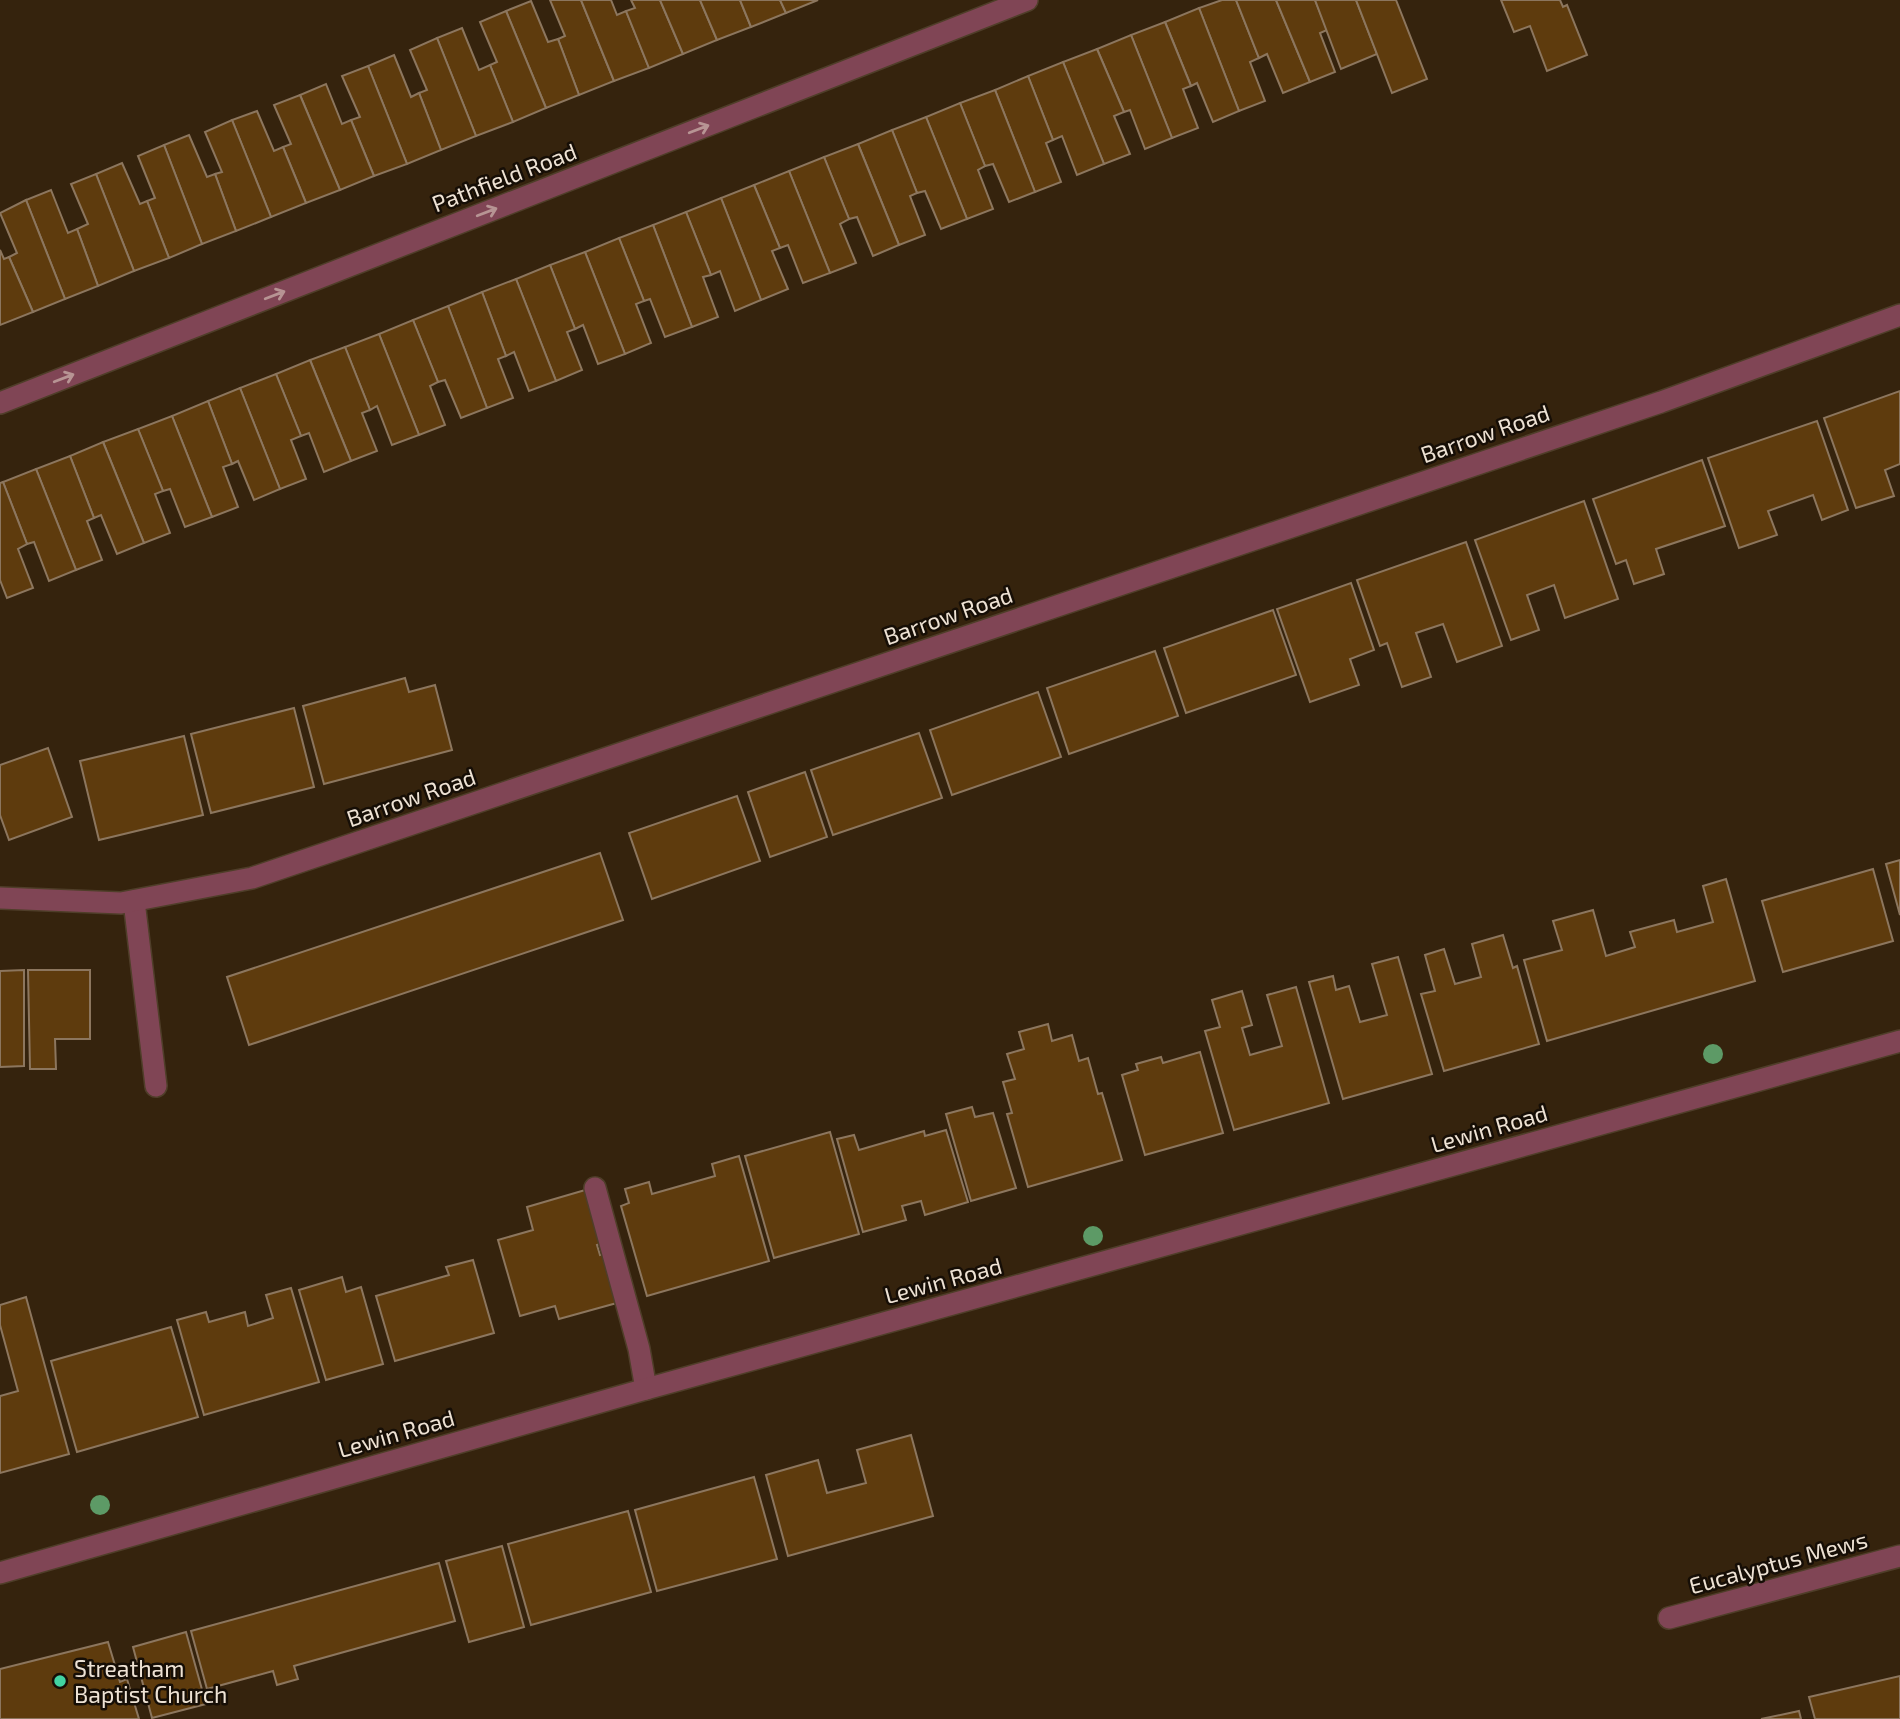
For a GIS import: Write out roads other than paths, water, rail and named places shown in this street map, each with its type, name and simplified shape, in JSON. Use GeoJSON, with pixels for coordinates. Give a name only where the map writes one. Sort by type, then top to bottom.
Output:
{"type":"FeatureCollection","features":[{"type":"Feature","properties":{"kind":"street","name":"Pathfield Road"},"geometry":{"type":"LineString","coordinates":[[0,403],[1027,0]]}},
{"type":"Feature","properties":{"kind":"street","name":"Barrow Road"},"geometry":{"type":"LineString","coordinates":[[0,898],[121,903],[253,878],[1661,402],[1900,315]]}},
{"type":"Feature","properties":{"kind":"street"},"geometry":{"type":"LineString","coordinates":[[134,901],[156,1086]]}},
{"type":"Feature","properties":{"kind":"street","name":"Lewin Road"},"geometry":{"type":"LineString","coordinates":[[0,1573],[646,1389],[1900,1041]]}},
{"type":"Feature","properties":{"kind":"street"},"geometry":{"type":"LineString","coordinates":[[595,1188],[639,1349],[646,1389]]}},
{"type":"Feature","properties":{"kind":"street","name":"Eucalyptus Mews"},"geometry":{"type":"LineString","coordinates":[[1669,1618],[1900,1556]]}},
{"type":"Feature","properties":{"kind":"place","name":"Streatham Baptist Church"},"geometry":{"type":"Point","coordinates":[60,1681]}}]}
